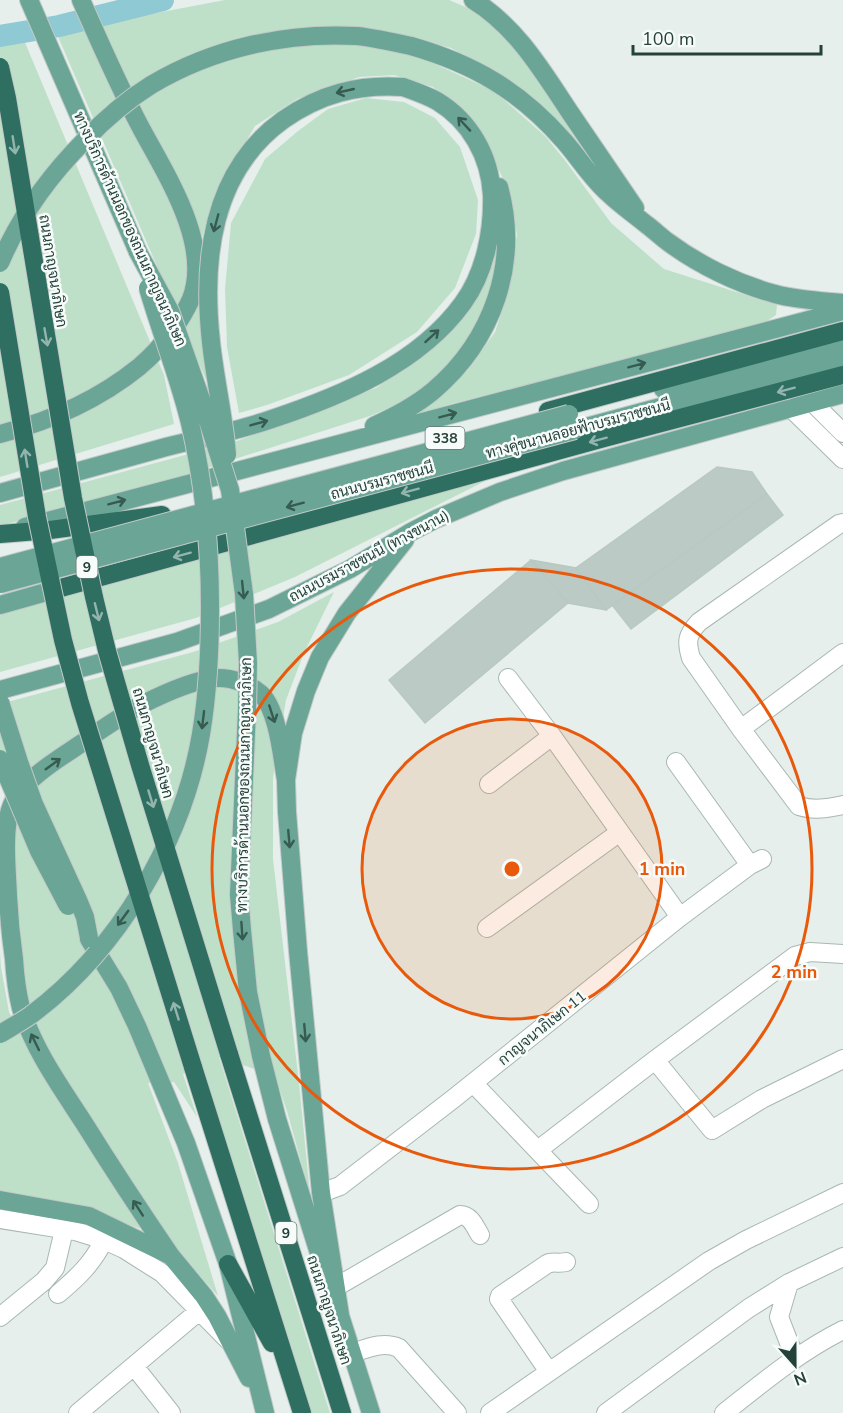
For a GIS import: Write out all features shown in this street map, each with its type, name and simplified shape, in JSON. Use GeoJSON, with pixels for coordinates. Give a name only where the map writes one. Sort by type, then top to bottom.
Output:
{"type":"FeatureCollection","features":[{"type":"Feature","properties":{"kind":"highway","name":"ถนนกาญจนาภิเษก"},"geometry":{"type":"LineString","coordinates":[[0,67],[73,498],[107,651],[229,1054],[342,1413]]}},
{"type":"Feature","properties":{"kind":"highway"},"geometry":{"type":"LineString","coordinates":[[0,292],[35,507],[63,640],[80,703],[302,1413]]}},
{"type":"Feature","properties":{"kind":"highway","name":"ถนนบรมราชชนนี"},"geometry":{"type":"LineString","coordinates":[[48,546],[843,331]]}},
{"type":"Feature","properties":{"kind":"highway","name":"ถนนบรมราชชนนี"},"geometry":{"type":"LineString","coordinates":[[57,589],[593,441],[843,375]]}},
{"type":"Feature","properties":{"kind":"highway"},"geometry":{"type":"LineString","coordinates":[[0,534],[50,530],[162,515]]}},
{"type":"Feature","properties":{"kind":"highway"},"geometry":{"type":"LineString","coordinates":[[228,1264],[290,1376]]}},
{"type":"Feature","properties":{"kind":"main road","name":"ทางบริการด้านนอกของถนนกาญจนาภิเษก"},"geometry":{"type":"LineString","coordinates":[[29,0],[138,252],[170,311],[230,490],[244,594],[248,663],[248,710],[239,895],[248,992],[276,1119],[371,1413]]}},
{"type":"Feature","properties":{"kind":"main road"},"geometry":{"type":"LineString","coordinates":[[0,434],[71,410],[124,378],[152,356],[183,315],[192,297],[195,278],[193,243],[182,209],[81,0]]}},
{"type":"Feature","properties":{"kind":"main road"},"geometry":{"type":"LineString","coordinates":[[473,0],[500,20],[520,40],[615,181],[647,224]]}},
{"type":"Feature","properties":{"kind":"main road"},"geometry":{"type":"LineString","coordinates":[[0,263],[14,232],[34,199],[54,173],[102,122],[150,85],[218,54],[246,46],[275,40],[331,35],[358,36],[411,46],[450,58],[484,74],[511,91],[548,123],[606,192],[669,243],[701,263],[775,294],[843,303]]}},
{"type":"Feature","properties":{"kind":"main road"},"geometry":{"type":"LineString","coordinates":[[230,490],[211,343],[207,288],[212,239],[225,192],[237,169],[269,130],[310,103],[338,92],[363,87],[403,87],[437,101],[451,111],[468,128],[482,149],[498,186],[504,209],[507,235],[502,279],[486,324],[472,349],[432,392],[400,414],[325,447]]}},
{"type":"Feature","properties":{"kind":"main road"},"geometry":{"type":"LineString","coordinates":[[0,494],[270,420],[365,381],[400,361],[429,340],[450,320],[474,284],[485,257],[492,200],[489,170],[482,149]]}},
{"type":"Feature","properties":{"kind":"main road"},"geometry":{"type":"LineString","coordinates":[[0,1034],[54,996],[82,969],[129,910],[150,875],[176,821],[194,768],[201,734],[210,633],[208,538],[190,422],[138,252]]}},
{"type":"Feature","properties":{"kind":"main road","name":"338"},"geometry":{"type":"LineString","coordinates":[[0,534],[843,310]]}},
{"type":"Feature","properties":{"kind":"main road","name":"ทางคู่ขนานลอยฟ้าบรมราชชนนี"},"geometry":{"type":"LineString","coordinates":[[0,567],[843,341]]}},
{"type":"Feature","properties":{"kind":"main road","name":"ทางคู่ขนานลอยฟ้าบรมราชชนนี"},"geometry":{"type":"LineString","coordinates":[[0,584],[843,358]]}},
{"type":"Feature","properties":{"kind":"main road","name":"ถนนบรมราชชนนี (ทางขนาน)"},"geometry":{"type":"LineString","coordinates":[[0,690],[177,642],[250,616],[350,569],[411,532],[466,506],[531,481],[843,394]]}},
{"type":"Feature","properties":{"kind":"main road"},"geometry":{"type":"LineString","coordinates":[[286,780],[293,733],[306,691],[320,657],[346,613],[411,532]]}},
{"type":"Feature","properties":{"kind":"main road","name":"ถนนบรมราชชนนี"},"geometry":{"type":"LineString","coordinates":[[0,560],[48,546]]}},
{"type":"Feature","properties":{"kind":"main road","name":"ถนนบรมราชชนนี"},"geometry":{"type":"LineString","coordinates":[[0,605],[57,589]]}},
{"type":"Feature","properties":{"kind":"main road"},"geometry":{"type":"LineString","coordinates":[[264,1408],[218,1316],[143,1216],[39,1052],[30,1033],[16,984],[9,917],[6,856],[8,825],[10,810],[19,792],[34,777],[106,726],[141,705],[189,685],[216,678],[234,680],[252,687],[269,704],[274,717],[286,780],[297,940],[321,1193],[340,1315]]}},
{"type":"Feature","properties":{"kind":"main road"},"geometry":{"type":"LineString","coordinates":[[0,702],[26,783],[85,917],[88,938]]}},
{"type":"Feature","properties":{"kind":"main road"},"geometry":{"type":"LineString","coordinates":[[0,759],[39,851],[62,894],[119,988],[186,1143],[228,1264],[264,1408]]}},
{"type":"Feature","properties":{"kind":"main road"},"geometry":{"type":"LineString","coordinates":[[0,1200],[89,1216],[171,1256]]}},
{"type":"Feature","properties":{"kind":"street"},"geometry":{"type":"LineString","coordinates":[[813,403],[843,433]]}},
{"type":"Feature","properties":{"kind":"street"},"geometry":{"type":"LineString","coordinates":[[791,408],[843,459]]}},
{"type":"Feature","properties":{"kind":"street"},"geometry":{"type":"LineString","coordinates":[[843,523],[699,622],[690,632],[688,640],[688,649],[692,658],[741,729],[799,806],[819,809],[843,805]]}},
{"type":"Feature","properties":{"kind":"street"},"geometry":{"type":"LineString","coordinates":[[741,729],[843,653]]}},
{"type":"Feature","properties":{"kind":"street"},"geometry":{"type":"LineString","coordinates":[[508,678],[552,736],[680,917]]}},
{"type":"Feature","properties":{"kind":"street"},"geometry":{"type":"LineString","coordinates":[[489,784],[552,736]]}},
{"type":"Feature","properties":{"kind":"street","name":"กาญจนาภิเษก 11"},"geometry":{"type":"LineString","coordinates":[[321,1193],[340,1186],[680,917],[756,862],[676,762]]}},
{"type":"Feature","properties":{"kind":"street"},"geometry":{"type":"LineString","coordinates":[[487,928],[620,832]]}},
{"type":"Feature","properties":{"kind":"street"},"geometry":{"type":"LineString","coordinates":[[538,1150],[795,956],[810,951],[843,954]]}},
{"type":"Feature","properties":{"kind":"street"},"geometry":{"type":"LineString","coordinates":[[655,1060],[713,1130],[762,1099],[843,1059]]}},
{"type":"Feature","properties":{"kind":"street"},"geometry":{"type":"LineString","coordinates":[[473,1083],[589,1204]]}},
{"type":"Feature","properties":{"kind":"street"},"geometry":{"type":"LineString","coordinates":[[490,1413],[709,1261],[746,1240],[843,1193]]}},
{"type":"Feature","properties":{"kind":"street"},"geometry":{"type":"LineString","coordinates":[[336,1287],[460,1215],[469,1217],[480,1235]]}},
{"type":"Feature","properties":{"kind":"street"},"geometry":{"type":"LineString","coordinates":[[0,1219],[75,1231],[124,1249],[162,1274],[230,1341]]}},
{"type":"Feature","properties":{"kind":"street"},"geometry":{"type":"LineString","coordinates":[[0,1317],[44,1281],[55,1268],[63,1230]]}},
{"type":"Feature","properties":{"kind":"street"},"geometry":{"type":"LineString","coordinates":[[58,1294],[96,1257],[104,1240]]}},
{"type":"Feature","properties":{"kind":"street"},"geometry":{"type":"LineString","coordinates":[[606,1413],[748,1308],[789,1283],[843,1257]]}},
{"type":"Feature","properties":{"kind":"street"},"geometry":{"type":"LineString","coordinates":[[549,1372],[499,1299],[500,1296],[550,1262],[560,1264],[566,1262]]}},
{"type":"Feature","properties":{"kind":"street"},"geometry":{"type":"LineString","coordinates":[[789,1283],[780,1317],[795,1358]]}},
{"type":"Feature","properties":{"kind":"street"},"geometry":{"type":"LineString","coordinates":[[78,1413],[199,1311]]}},
{"type":"Feature","properties":{"kind":"street"},"geometry":{"type":"LineString","coordinates":[[724,1413],[795,1358],[843,1330]]}},
{"type":"Feature","properties":{"kind":"street"},"geometry":{"type":"LineString","coordinates":[[352,1353],[375,1345],[393,1345],[399,1348],[457,1413]]}},
{"type":"Feature","properties":{"kind":"street"},"geometry":{"type":"LineString","coordinates":[[134,1366],[171,1413]]}},
{"type":"Feature","properties":{"kind":"green space"},"geometry":{"type":"Polygon","coordinates":[[[225,0],[449,0],[468,8],[497,27],[530,68],[580,146],[516,87],[451,48],[410,37],[409,52],[494,91],[545,136],[611,223],[664,269],[777,305],[776,315],[757,328],[451,404],[416,415],[468,370],[495,332],[504,305],[517,235],[508,188],[474,122],[433,87],[394,75],[359,77],[297,99],[255,126],[219,188],[202,237],[210,389],[56,32],[225,0]]]}},
{"type":"Feature","properties":{"kind":"green space"},"geometry":{"type":"Polygon","coordinates":[[[24,40],[164,375],[174,424],[0,477],[0,44],[24,40]]]}},
{"type":"Feature","properties":{"kind":"green space"},"geometry":{"type":"Polygon","coordinates":[[[366,98],[404,102],[435,118],[460,147],[478,200],[476,234],[455,288],[417,332],[349,375],[239,413],[227,347],[225,289],[231,223],[265,159],[328,109],[366,98]]]}},
{"type":"Feature","properties":{"kind":"green space"},"geometry":{"type":"Polygon","coordinates":[[[498,244],[494,285],[481,322],[458,359],[416,396],[370,416],[166,481],[0,526],[0,505],[237,441],[376,388],[446,336],[472,305],[498,244]]]}},
{"type":"Feature","properties":{"kind":"green space"},"geometry":{"type":"Polygon","coordinates":[[[505,471],[295,577],[196,618],[0,672],[0,606],[505,471]]]}},
{"type":"Feature","properties":{"kind":"green space"},"geometry":{"type":"Polygon","coordinates":[[[334,592],[304,653],[286,700],[273,778],[273,859],[310,1194],[275,1076],[219,1057],[330,1413],[310,1413],[202,1065],[183,1074],[197,1117],[174,1082],[148,1083],[178,1163],[218,1296],[176,1249],[36,1035],[19,957],[13,831],[0,757],[0,704],[193,652],[278,622],[334,592]]]}},
{"type":"Feature","properties":{"kind":"green space"},"geometry":{"type":"Polygon","coordinates":[[[0,952],[9,1012],[44,1077],[141,1229],[107,1217],[0,1197],[0,952]]]}},
{"type":"Feature","properties":{"kind":"building"},"geometry":{"type":"Polygon","coordinates":[[[717,467],[752,472],[767,494],[606,610],[576,568],[717,467]]]}},
{"type":"Feature","properties":{"kind":"building"},"geometry":{"type":"Polygon","coordinates":[[[767,494],[783,515],[631,629],[612,605],[767,494]]]}},
{"type":"Feature","properties":{"kind":"building"},"geometry":{"type":"Polygon","coordinates":[[[531,560],[568,603],[425,723],[389,680],[531,560]]]}},
{"type":"Feature","properties":{"kind":"building"},"geometry":{"type":"Polygon","coordinates":[[[531,560],[576,568],[606,610],[568,603],[531,560]]]}},
{"type":"Feature","properties":{"kind":"waterway"},"geometry":{"type":"LineString","coordinates":[[0,36],[59,26],[163,0]]}}]}
